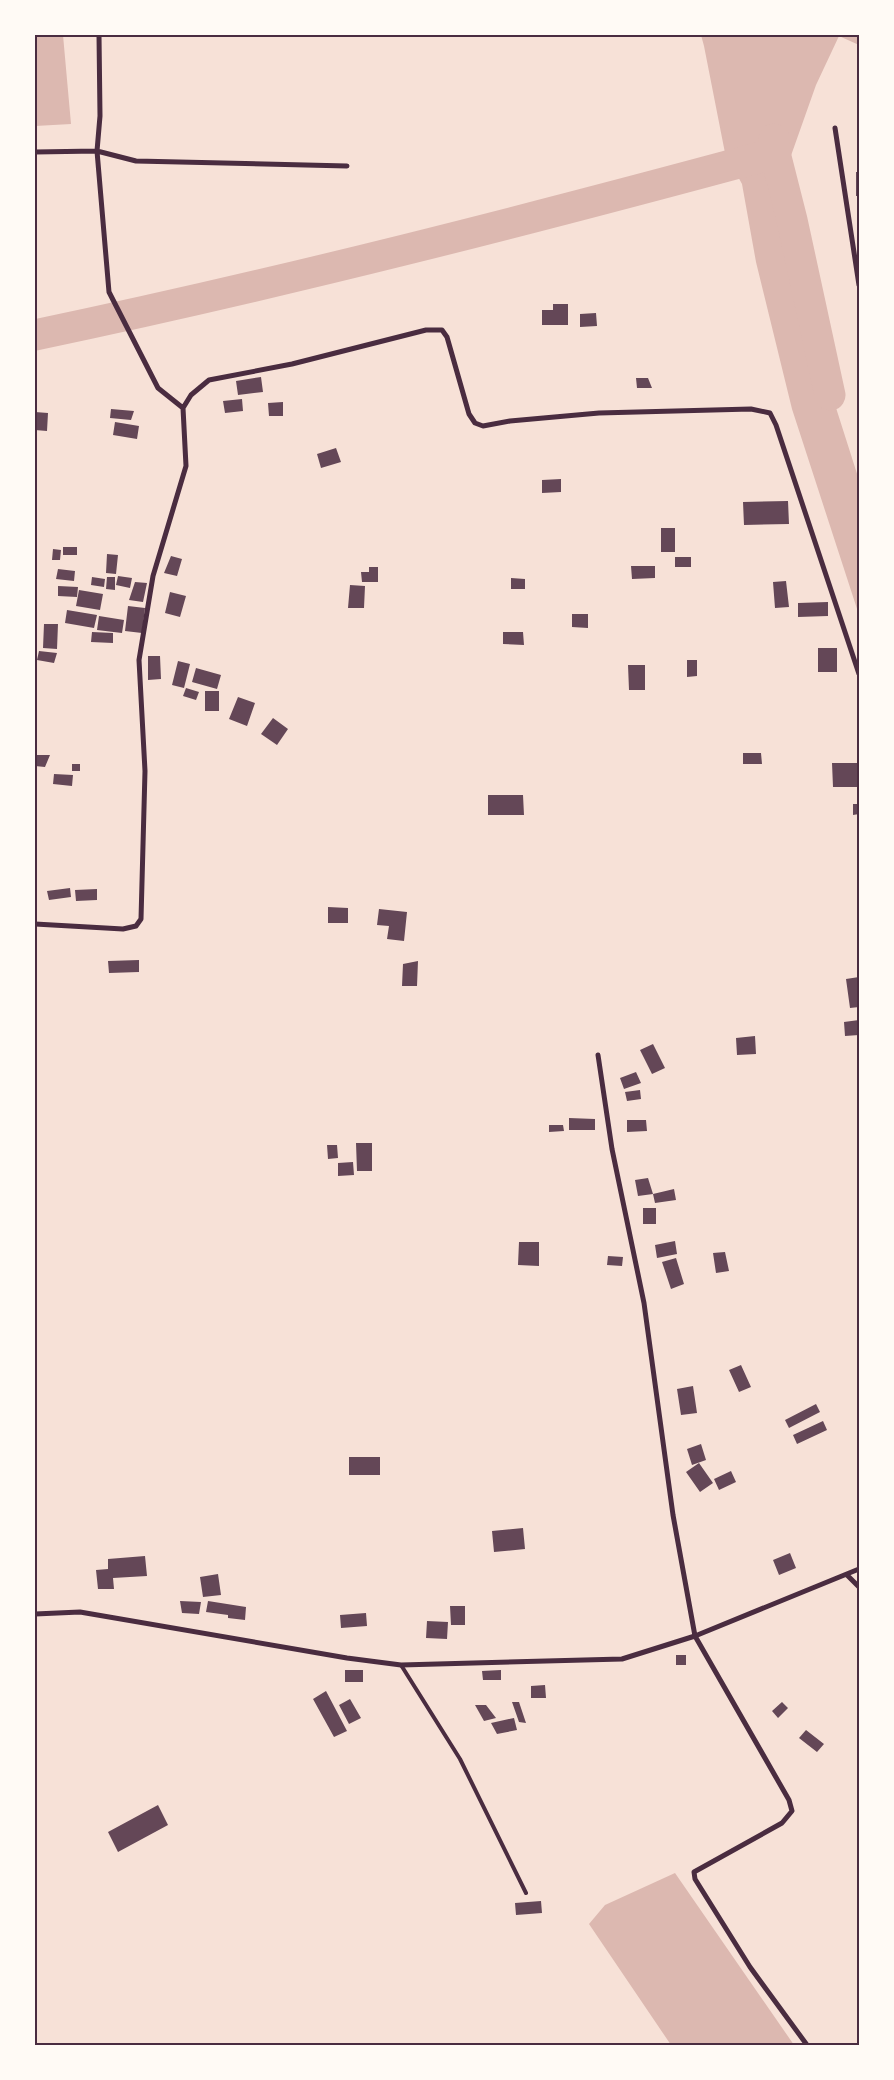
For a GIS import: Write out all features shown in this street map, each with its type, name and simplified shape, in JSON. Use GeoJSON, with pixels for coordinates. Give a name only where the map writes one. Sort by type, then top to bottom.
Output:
{"type":"FeatureCollection","features":[{"type":"Feature","properties":{"kind":"street"},"geometry":{"type":"LineString","coordinates":[[99,35],[100,116],[97,150],[109,292],[158,388],[183,408]]}},
{"type":"Feature","properties":{"kind":"street"},"geometry":{"type":"LineString","coordinates":[[835,128],[859,285]]}},
{"type":"Feature","properties":{"kind":"street"},"geometry":{"type":"LineString","coordinates":[[35,152],[97,150],[136,161],[347,166]]}},
{"type":"Feature","properties":{"kind":"street"},"geometry":{"type":"LineString","coordinates":[[35,924],[123,929],[136,926],[141,919],[145,771],[139,660],[154,576],[186,466],[183,408],[191,395],[210,380],[292,364],[426,330],[442,330],[447,337],[469,414],[475,423],[483,426],[510,420],[599,412],[752,409],[770,413],[776,425],[859,674]]}},
{"type":"Feature","properties":{"kind":"street"},"geometry":{"type":"LineString","coordinates":[[598,1055],[612,1149],[644,1303],[673,1516],[695,1636],[789,1800],[792,1812],[782,1823],[694,1872],[695,1879],[750,1967],[807,2045]]}},
{"type":"Feature","properties":{"kind":"street"},"geometry":{"type":"LineString","coordinates":[[35,1614],[80,1612],[347,1658],[401,1665],[622,1659],[695,1636],[859,1569]]}},
{"type":"Feature","properties":{"kind":"street"},"geometry":{"type":"LineString","coordinates":[[847,1575],[859,1587]]}},
{"type":"Feature","properties":{"kind":"lane"},"geometry":{"type":"LineString","coordinates":[[401,1665],[460,1759],[526,1893]]}},
{"type":"Feature","properties":{"kind":"shaded area"},"geometry":{"type":"Polygon","coordinates":[[[35,35],[63,35],[71,124],[35,126],[35,35]]]}},
{"type":"Feature","properties":{"kind":"shaded area"},"geometry":{"type":"Polygon","coordinates":[[[701,35],[859,35],[859,45],[839,36],[816,85],[782,181],[788,232],[807,289],[823,367],[859,480],[859,615],[792,409],[756,262],[742,184],[725,153],[701,35]]]}},
{"type":"Feature","properties":{"kind":"shaded area"},"geometry":{"type":"Polygon","coordinates":[[[675,1873],[794,2045],[671,2045],[589,1924],[605,1905],[675,1873]]]}},
{"type":"Feature","properties":{"kind":"building"},"geometry":{"type":"Polygon","coordinates":[[[856,172],[859,172],[859,196],[856,196],[856,172]]]}},
{"type":"Feature","properties":{"kind":"building"},"geometry":{"type":"Polygon","coordinates":[[[553,304],[568,304],[568,325],[542,325],[542,310],[553,310],[553,304]]]}},
{"type":"Feature","properties":{"kind":"building"},"geometry":{"type":"Polygon","coordinates":[[[596,313],[597,326],[580,327],[580,314],[596,313]]]}},
{"type":"Feature","properties":{"kind":"building"},"geometry":{"type":"Polygon","coordinates":[[[261,377],[263,392],[238,395],[236,381],[261,377]]]}},
{"type":"Feature","properties":{"kind":"building"},"geometry":{"type":"Polygon","coordinates":[[[636,378],[648,378],[652,388],[637,388],[636,378]]]}},
{"type":"Feature","properties":{"kind":"building"},"geometry":{"type":"Polygon","coordinates":[[[242,399],[243,411],[225,413],[223,401],[242,399]]]}},
{"type":"Feature","properties":{"kind":"building"},"geometry":{"type":"Polygon","coordinates":[[[283,402],[283,416],[269,416],[268,403],[283,402]]]}},
{"type":"Feature","properties":{"kind":"building"},"geometry":{"type":"Polygon","coordinates":[[[111,409],[134,411],[131,420],[110,418],[111,409]]]}},
{"type":"Feature","properties":{"kind":"building"},"geometry":{"type":"Polygon","coordinates":[[[35,412],[48,413],[47,431],[35,430],[35,412]]]}},
{"type":"Feature","properties":{"kind":"building"},"geometry":{"type":"Polygon","coordinates":[[[115,422],[139,426],[137,439],[113,435],[115,422]]]}},
{"type":"Feature","properties":{"kind":"building"},"geometry":{"type":"Polygon","coordinates":[[[336,448],[341,462],[321,468],[317,454],[336,448]]]}},
{"type":"Feature","properties":{"kind":"building"},"geometry":{"type":"Polygon","coordinates":[[[561,479],[561,492],[542,493],[542,480],[561,479]]]}},
{"type":"Feature","properties":{"kind":"building"},"geometry":{"type":"Polygon","coordinates":[[[788,501],[789,524],[744,525],[743,502],[788,501]]]}},
{"type":"Feature","properties":{"kind":"building"},"geometry":{"type":"Polygon","coordinates":[[[661,528],[675,528],[675,552],[661,552],[661,528]]]}},
{"type":"Feature","properties":{"kind":"building"},"geometry":{"type":"Polygon","coordinates":[[[63,547],[77,547],[77,555],[63,555],[63,547]]]}},
{"type":"Feature","properties":{"kind":"building"},"geometry":{"type":"Polygon","coordinates":[[[53,549],[61,550],[60,560],[52,560],[53,549]]]}},
{"type":"Feature","properties":{"kind":"building"},"geometry":{"type":"Polygon","coordinates":[[[107,554],[118,555],[116,574],[106,573],[107,554]]]}},
{"type":"Feature","properties":{"kind":"building"},"geometry":{"type":"Polygon","coordinates":[[[171,556],[182,559],[177,576],[164,573],[171,556]]]}},
{"type":"Feature","properties":{"kind":"building"},"geometry":{"type":"Polygon","coordinates":[[[675,557],[691,557],[691,567],[675,567],[675,557]]]}},
{"type":"Feature","properties":{"kind":"building"},"geometry":{"type":"Polygon","coordinates":[[[631,566],[655,566],[655,578],[632,579],[631,566]]]}},
{"type":"Feature","properties":{"kind":"building"},"geometry":{"type":"Polygon","coordinates":[[[369,567],[378,567],[378,582],[362,582],[361,572],[369,572],[369,567]]]}},
{"type":"Feature","properties":{"kind":"building"},"geometry":{"type":"Polygon","coordinates":[[[58,569],[75,571],[74,581],[56,579],[58,569]]]}},
{"type":"Feature","properties":{"kind":"building"},"geometry":{"type":"Polygon","coordinates":[[[118,576],[132,578],[130,588],[116,585],[118,576]]]}},
{"type":"Feature","properties":{"kind":"building"},"geometry":{"type":"Polygon","coordinates":[[[92,577],[105,579],[104,587],[91,585],[92,577]]]}},
{"type":"Feature","properties":{"kind":"building"},"geometry":{"type":"Polygon","coordinates":[[[107,577],[115,577],[115,590],[106,589],[107,577]]]}},
{"type":"Feature","properties":{"kind":"building"},"geometry":{"type":"Polygon","coordinates":[[[511,578],[525,579],[525,589],[511,589],[511,578]]]}},
{"type":"Feature","properties":{"kind":"building"},"geometry":{"type":"Polygon","coordinates":[[[786,581],[789,607],[775,608],[773,582],[786,581]]]}},
{"type":"Feature","properties":{"kind":"building"},"geometry":{"type":"Polygon","coordinates":[[[135,582],[147,583],[143,602],[129,600],[135,582]]]}},
{"type":"Feature","properties":{"kind":"building"},"geometry":{"type":"Polygon","coordinates":[[[350,585],[365,586],[364,608],[348,608],[350,585]]]}},
{"type":"Feature","properties":{"kind":"building"},"geometry":{"type":"Polygon","coordinates":[[[58,586],[78,587],[77,597],[58,596],[58,586]]]}},
{"type":"Feature","properties":{"kind":"building"},"geometry":{"type":"Polygon","coordinates":[[[79,590],[103,594],[100,610],[76,606],[79,590]]]}},
{"type":"Feature","properties":{"kind":"building"},"geometry":{"type":"Polygon","coordinates":[[[170,592],[186,596],[180,617],[165,613],[170,592]]]}},
{"type":"Feature","properties":{"kind":"building"},"geometry":{"type":"Polygon","coordinates":[[[828,602],[828,616],[798,617],[798,603],[828,602]]]}},
{"type":"Feature","properties":{"kind":"building"},"geometry":{"type":"Polygon","coordinates":[[[128,606],[145,608],[142,633],[125,631],[128,606]]]}},
{"type":"Feature","properties":{"kind":"building"},"geometry":{"type":"Polygon","coordinates":[[[67,610],[97,615],[94,628],[65,623],[67,610]]]}},
{"type":"Feature","properties":{"kind":"building"},"geometry":{"type":"Polygon","coordinates":[[[572,614],[588,614],[588,628],[572,627],[572,614]]]}},
{"type":"Feature","properties":{"kind":"building"},"geometry":{"type":"Polygon","coordinates":[[[99,616],[124,620],[122,633],[97,630],[99,616]]]}},
{"type":"Feature","properties":{"kind":"building"},"geometry":{"type":"Polygon","coordinates":[[[44,624],[58,624],[57,649],[43,648],[44,624]]]}},
{"type":"Feature","properties":{"kind":"building"},"geometry":{"type":"Polygon","coordinates":[[[92,632],[113,633],[113,643],[91,642],[92,632]]]}},
{"type":"Feature","properties":{"kind":"building"},"geometry":{"type":"Polygon","coordinates":[[[503,632],[523,632],[524,645],[503,644],[503,632]]]}},
{"type":"Feature","properties":{"kind":"building"},"geometry":{"type":"Polygon","coordinates":[[[818,648],[837,648],[837,672],[818,672],[818,648]]]}},
{"type":"Feature","properties":{"kind":"building"},"geometry":{"type":"Polygon","coordinates":[[[39,651],[57,653],[54,663],[37,660],[39,651]]]}},
{"type":"Feature","properties":{"kind":"building"},"geometry":{"type":"Polygon","coordinates":[[[148,656],[160,656],[161,679],[148,680],[148,656]]]}},
{"type":"Feature","properties":{"kind":"building"},"geometry":{"type":"Polygon","coordinates":[[[687,660],[697,660],[697,676],[687,677],[687,660]]]}},
{"type":"Feature","properties":{"kind":"building"},"geometry":{"type":"Polygon","coordinates":[[[178,661],[190,664],[184,688],[172,685],[178,661]]]}},
{"type":"Feature","properties":{"kind":"building"},"geometry":{"type":"Polygon","coordinates":[[[628,665],[645,665],[645,690],[629,690],[628,665]]]}},
{"type":"Feature","properties":{"kind":"building"},"geometry":{"type":"Polygon","coordinates":[[[196,668],[221,675],[217,689],[192,682],[196,668]]]}},
{"type":"Feature","properties":{"kind":"building"},"geometry":{"type":"Polygon","coordinates":[[[186,688],[199,692],[196,700],[183,696],[186,688]]]}},
{"type":"Feature","properties":{"kind":"building"},"geometry":{"type":"Polygon","coordinates":[[[205,691],[219,691],[219,711],[205,711],[205,691]]]}},
{"type":"Feature","properties":{"kind":"building"},"geometry":{"type":"Polygon","coordinates":[[[238,697],[255,703],[247,726],[229,719],[238,697]]]}},
{"type":"Feature","properties":{"kind":"building"},"geometry":{"type":"Polygon","coordinates":[[[273,718],[288,729],[277,745],[261,734],[273,718]]]}},
{"type":"Feature","properties":{"kind":"building"},"geometry":{"type":"Polygon","coordinates":[[[743,753],[761,753],[762,764],[743,764],[743,753]]]}},
{"type":"Feature","properties":{"kind":"building"},"geometry":{"type":"Polygon","coordinates":[[[35,755],[50,755],[45,767],[35,766],[35,755]]]}},
{"type":"Feature","properties":{"kind":"building"},"geometry":{"type":"Polygon","coordinates":[[[832,763],[859,763],[859,787],[833,787],[832,763]]]}},
{"type":"Feature","properties":{"kind":"building"},"geometry":{"type":"Polygon","coordinates":[[[72,764],[80,764],[80,771],[72,771],[72,764]]]}},
{"type":"Feature","properties":{"kind":"building"},"geometry":{"type":"Polygon","coordinates":[[[54,774],[73,775],[72,786],[53,784],[54,774]]]}},
{"type":"Feature","properties":{"kind":"building"},"geometry":{"type":"Polygon","coordinates":[[[488,795],[523,795],[524,815],[488,815],[488,795]]]}},
{"type":"Feature","properties":{"kind":"building"},"geometry":{"type":"Polygon","coordinates":[[[853,804],[859,804],[859,814],[853,815],[853,804]]]}},
{"type":"Feature","properties":{"kind":"building"},"geometry":{"type":"Polygon","coordinates":[[[70,888],[71,897],[49,900],[47,891],[70,888]]]}},
{"type":"Feature","properties":{"kind":"building"},"geometry":{"type":"Polygon","coordinates":[[[97,889],[97,900],[76,901],[75,890],[97,889]]]}},
{"type":"Feature","properties":{"kind":"building"},"geometry":{"type":"Polygon","coordinates":[[[328,907],[348,908],[348,923],[328,923],[328,907]]]}},
{"type":"Feature","properties":{"kind":"building"},"geometry":{"type":"Polygon","coordinates":[[[379,909],[407,912],[404,941],[387,939],[389,926],[377,925],[379,909]]]}},
{"type":"Feature","properties":{"kind":"building"},"geometry":{"type":"Polygon","coordinates":[[[139,960],[139,972],[109,973],[108,961],[139,960]]]}},
{"type":"Feature","properties":{"kind":"building"},"geometry":{"type":"Polygon","coordinates":[[[418,961],[417,986],[402,986],[403,964],[418,961]]]}},
{"type":"Feature","properties":{"kind":"building"},"geometry":{"type":"Polygon","coordinates":[[[859,977],[859,1007],[850,1008],[846,979],[859,977]]]}},
{"type":"Feature","properties":{"kind":"building"},"geometry":{"type":"Polygon","coordinates":[[[859,1020],[859,1035],[845,1036],[844,1022],[859,1020]]]}},
{"type":"Feature","properties":{"kind":"building"},"geometry":{"type":"Polygon","coordinates":[[[755,1036],[756,1054],[737,1055],[736,1038],[755,1036]]]}},
{"type":"Feature","properties":{"kind":"building"},"geometry":{"type":"Polygon","coordinates":[[[653,1044],[665,1068],[652,1074],[640,1050],[653,1044]]]}},
{"type":"Feature","properties":{"kind":"building"},"geometry":{"type":"Polygon","coordinates":[[[636,1072],[641,1083],[624,1089],[620,1078],[636,1072]]]}},
{"type":"Feature","properties":{"kind":"building"},"geometry":{"type":"Polygon","coordinates":[[[640,1090],[641,1099],[627,1101],[625,1092],[640,1090]]]}},
{"type":"Feature","properties":{"kind":"building"},"geometry":{"type":"Polygon","coordinates":[[[569,1118],[595,1119],[595,1130],[569,1130],[569,1118]]]}},
{"type":"Feature","properties":{"kind":"building"},"geometry":{"type":"Polygon","coordinates":[[[627,1120],[646,1120],[647,1131],[627,1132],[627,1120]]]}},
{"type":"Feature","properties":{"kind":"building"},"geometry":{"type":"Polygon","coordinates":[[[549,1125],[563,1125],[564,1131],[549,1132],[549,1125]]]}},
{"type":"Feature","properties":{"kind":"building"},"geometry":{"type":"Polygon","coordinates":[[[356,1143],[372,1143],[372,1171],[357,1171],[356,1143]]]}},
{"type":"Feature","properties":{"kind":"building"},"geometry":{"type":"Polygon","coordinates":[[[327,1145],[337,1145],[338,1158],[328,1159],[327,1145]]]}},
{"type":"Feature","properties":{"kind":"building"},"geometry":{"type":"Polygon","coordinates":[[[353,1162],[354,1175],[338,1176],[338,1163],[353,1162]]]}},
{"type":"Feature","properties":{"kind":"building"},"geometry":{"type":"Polygon","coordinates":[[[648,1178],[653,1194],[638,1196],[635,1180],[648,1178]]]}},
{"type":"Feature","properties":{"kind":"building"},"geometry":{"type":"Polygon","coordinates":[[[674,1189],[676,1200],[655,1203],[653,1194],[674,1189]]]}},
{"type":"Feature","properties":{"kind":"building"},"geometry":{"type":"Polygon","coordinates":[[[643,1208],[656,1208],[656,1224],[643,1224],[643,1208]]]}},
{"type":"Feature","properties":{"kind":"building"},"geometry":{"type":"Polygon","coordinates":[[[675,1241],[677,1254],[657,1258],[655,1245],[675,1241]]]}},
{"type":"Feature","properties":{"kind":"building"},"geometry":{"type":"Polygon","coordinates":[[[519,1242],[539,1242],[539,1266],[518,1265],[519,1242]]]}},
{"type":"Feature","properties":{"kind":"building"},"geometry":{"type":"Polygon","coordinates":[[[725,1252],[729,1271],[716,1273],[713,1253],[725,1252]]]}},
{"type":"Feature","properties":{"kind":"building"},"geometry":{"type":"Polygon","coordinates":[[[608,1256],[623,1257],[622,1266],[607,1265],[608,1256]]]}},
{"type":"Feature","properties":{"kind":"building"},"geometry":{"type":"Polygon","coordinates":[[[676,1258],[684,1284],[671,1289],[662,1262],[676,1258]]]}},
{"type":"Feature","properties":{"kind":"building"},"geometry":{"type":"Polygon","coordinates":[[[741,1365],[751,1387],[739,1392],[729,1370],[741,1365]]]}},
{"type":"Feature","properties":{"kind":"building"},"geometry":{"type":"Polygon","coordinates":[[[693,1386],[697,1413],[681,1415],[677,1389],[693,1386]]]}},
{"type":"Feature","properties":{"kind":"building"},"geometry":{"type":"Polygon","coordinates":[[[816,1404],[820,1412],[789,1428],[785,1420],[816,1404]]]}},
{"type":"Feature","properties":{"kind":"building"},"geometry":{"type":"Polygon","coordinates":[[[823,1421],[827,1430],[797,1444],[793,1435],[823,1421]]]}},
{"type":"Feature","properties":{"kind":"building"},"geometry":{"type":"Polygon","coordinates":[[[701,1444],[706,1460],[692,1465],[687,1449],[701,1444]]]}},
{"type":"Feature","properties":{"kind":"building"},"geometry":{"type":"Polygon","coordinates":[[[349,1457],[380,1457],[380,1475],[349,1475],[349,1457]]]}},
{"type":"Feature","properties":{"kind":"building"},"geometry":{"type":"Polygon","coordinates":[[[699,1463],[713,1483],[700,1492],[686,1472],[699,1463]]]}},
{"type":"Feature","properties":{"kind":"building"},"geometry":{"type":"Polygon","coordinates":[[[731,1471],[736,1482],[719,1490],[714,1479],[731,1471]]]}},
{"type":"Feature","properties":{"kind":"building"},"geometry":{"type":"Polygon","coordinates":[[[523,1528],[525,1549],[494,1552],[492,1531],[523,1528]]]}},
{"type":"Feature","properties":{"kind":"building"},"geometry":{"type":"Polygon","coordinates":[[[790,1553],[796,1568],[779,1575],[773,1560],[790,1553]]]}},
{"type":"Feature","properties":{"kind":"building"},"geometry":{"type":"Polygon","coordinates":[[[145,1556],[147,1576],[113,1578],[114,1589],[98,1589],[96,1570],[108,1569],[108,1559],[145,1556]]]}},
{"type":"Feature","properties":{"kind":"building"},"geometry":{"type":"Polygon","coordinates":[[[218,1574],[221,1595],[203,1597],[200,1577],[218,1574]]]}},
{"type":"Feature","properties":{"kind":"building"},"geometry":{"type":"Polygon","coordinates":[[[180,1601],[201,1602],[199,1614],[182,1613],[180,1601]]]}},
{"type":"Feature","properties":{"kind":"building"},"geometry":{"type":"Polygon","coordinates":[[[208,1601],[246,1607],[245,1620],[206,1612],[208,1601]]]}},
{"type":"Feature","properties":{"kind":"building"},"geometry":{"type":"Polygon","coordinates":[[[450,1606],[465,1606],[465,1625],[451,1625],[450,1606]]]}},
{"type":"Feature","properties":{"kind":"building"},"geometry":{"type":"Polygon","coordinates":[[[366,1613],[367,1626],[341,1628],[340,1615],[366,1613]]]}},
{"type":"Feature","properties":{"kind":"building"},"geometry":{"type":"Polygon","coordinates":[[[427,1621],[448,1622],[447,1639],[426,1638],[427,1621]]]}},
{"type":"Feature","properties":{"kind":"building"},"geometry":{"type":"Polygon","coordinates":[[[676,1655],[686,1655],[686,1665],[676,1665],[676,1655]]]}},
{"type":"Feature","properties":{"kind":"building"},"geometry":{"type":"Polygon","coordinates":[[[345,1670],[363,1670],[363,1682],[345,1682],[345,1670]]]}},
{"type":"Feature","properties":{"kind":"building"},"geometry":{"type":"Polygon","coordinates":[[[501,1670],[501,1680],[483,1680],[482,1671],[501,1670]]]}},
{"type":"Feature","properties":{"kind":"building"},"geometry":{"type":"Polygon","coordinates":[[[545,1685],[546,1698],[531,1698],[531,1686],[545,1685]]]}},
{"type":"Feature","properties":{"kind":"building"},"geometry":{"type":"Polygon","coordinates":[[[326,1691],[347,1731],[334,1737],[313,1699],[326,1691]]]}},
{"type":"Feature","properties":{"kind":"building"},"geometry":{"type":"Polygon","coordinates":[[[350,1699],[361,1718],[349,1724],[339,1705],[350,1699]]]}},
{"type":"Feature","properties":{"kind":"building"},"geometry":{"type":"Polygon","coordinates":[[[512,1702],[519,1702],[526,1723],[519,1722],[512,1702]]]}},
{"type":"Feature","properties":{"kind":"building"},"geometry":{"type":"Polygon","coordinates":[[[782,1702],[788,1708],[778,1718],[772,1711],[782,1702]]]}},
{"type":"Feature","properties":{"kind":"building"},"geometry":{"type":"Polygon","coordinates":[[[475,1705],[486,1705],[496,1718],[484,1721],[475,1705]]]}},
{"type":"Feature","properties":{"kind":"building"},"geometry":{"type":"Polygon","coordinates":[[[514,1718],[517,1730],[497,1734],[491,1723],[514,1718]]]}},
{"type":"Feature","properties":{"kind":"building"},"geometry":{"type":"Polygon","coordinates":[[[806,1730],[824,1744],[817,1752],[799,1738],[806,1730]]]}},
{"type":"Feature","properties":{"kind":"building"},"geometry":{"type":"Polygon","coordinates":[[[158,1805],[168,1825],[118,1852],[108,1832],[158,1805]]]}},
{"type":"Feature","properties":{"kind":"building"},"geometry":{"type":"Polygon","coordinates":[[[541,1901],[542,1913],[516,1915],[515,1903],[541,1901]]]}},
{"type":"Feature","properties":{"kind":"waterway"},"geometry":{"type":"LineString","coordinates":[[774,139],[775,153],[792,220],[830,395]]}},
{"type":"Feature","properties":{"kind":"waterway"},"geometry":{"type":"LineString","coordinates":[[35,335],[405,250],[772,154]]}}]}
